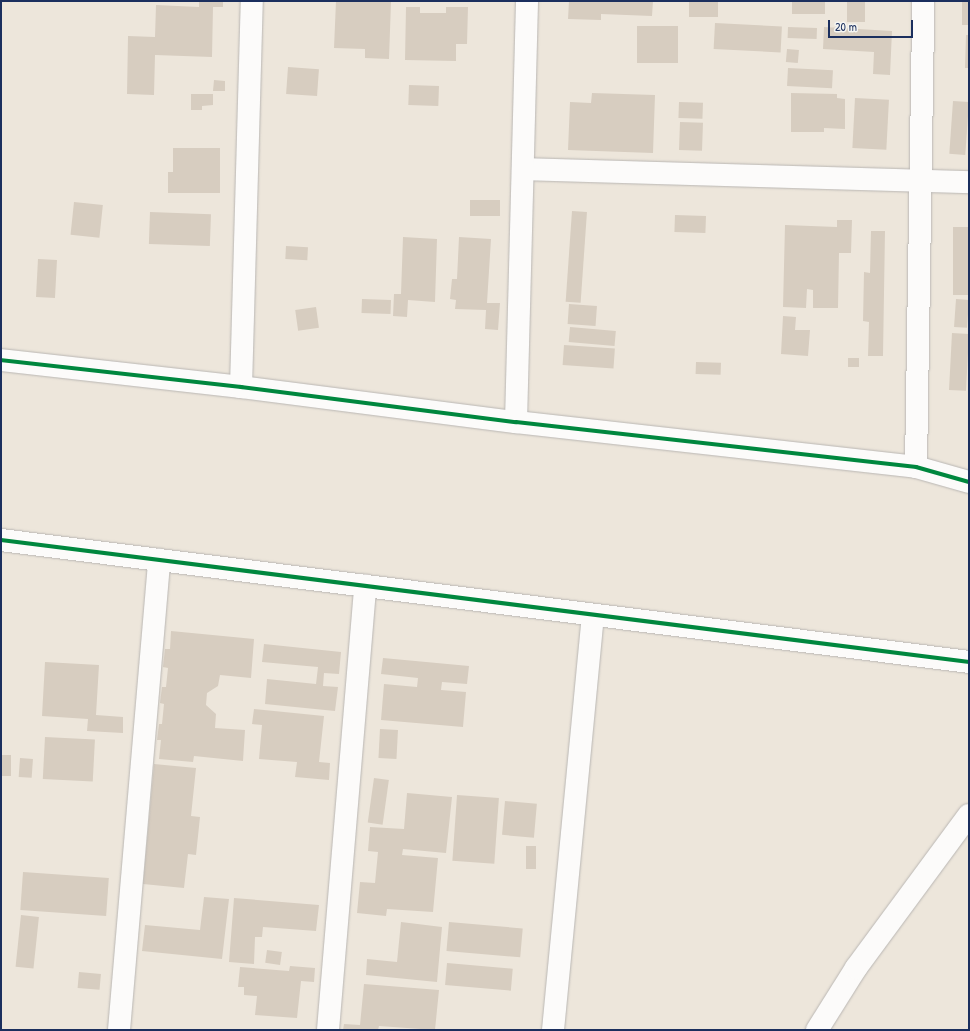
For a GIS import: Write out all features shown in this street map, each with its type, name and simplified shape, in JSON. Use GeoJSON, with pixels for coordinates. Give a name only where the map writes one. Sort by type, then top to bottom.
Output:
{"type":"FeatureCollection","features":[{"type":"Feature","properties":{"kind":"street"},"geometry":{"type":"LineString","coordinates":[[241,387],[252,1]]}},
{"type":"Feature","properties":{"kind":"street"},"geometry":{"type":"LineString","coordinates":[[516,422],[527,1]]}},
{"type":"Feature","properties":{"kind":"street"},"geometry":{"type":"LineString","coordinates":[[916,467],[923,1]]}},
{"type":"Feature","properties":{"kind":"street"},"geometry":{"type":"LineString","coordinates":[[523,169],[969,182]]}},
{"type":"Feature","properties":{"kind":"street"},"geometry":{"type":"LineString","coordinates":[[1,360],[241,387],[516,422],[916,467],[969,482]]}},
{"type":"Feature","properties":{"kind":"street"},"geometry":{"type":"LineString","coordinates":[[1,540],[969,662]]}},
{"type":"Feature","properties":{"kind":"street"},"geometry":{"type":"LineString","coordinates":[[119,1030],[159,560]]}},
{"type":"Feature","properties":{"kind":"street"},"geometry":{"type":"LineString","coordinates":[[328,1030],[365,586]]}},
{"type":"Feature","properties":{"kind":"street"},"geometry":{"type":"LineString","coordinates":[[553,1030],[593,615]]}},
{"type":"Feature","properties":{"kind":"street"},"geometry":{"type":"LineString","coordinates":[[817,1030],[856,968],[969,815]]}},
{"type":"Feature","properties":{"kind":"building"},"geometry":{"type":"Polygon","coordinates":[[[199,1],[223,1],[223,7],[213,7],[212,57],[155,55],[154,95],[127,94],[128,36],[155,37],[156,5],[199,7],[199,1]]]}},
{"type":"Feature","properties":{"kind":"building"},"geometry":{"type":"Polygon","coordinates":[[[336,1],[391,2],[389,59],[365,58],[365,49],[334,48],[336,1]]]}},
{"type":"Feature","properties":{"kind":"building"},"geometry":{"type":"Polygon","coordinates":[[[569,1],[653,1],[652,16],[601,14],[601,20],[568,19],[569,1]]]}},
{"type":"Feature","properties":{"kind":"building"},"geometry":{"type":"Polygon","coordinates":[[[689,1],[718,1],[718,17],[689,17],[689,1]]]}},
{"type":"Feature","properties":{"kind":"building"},"geometry":{"type":"Polygon","coordinates":[[[792,1],[825,1],[825,14],[792,14],[792,1]]]}},
{"type":"Feature","properties":{"kind":"building"},"geometry":{"type":"Polygon","coordinates":[[[847,1],[865,1],[865,22],[847,22],[847,1]]]}},
{"type":"Feature","properties":{"kind":"building"},"geometry":{"type":"Polygon","coordinates":[[[962,1],[969,1],[969,25],[962,25],[962,1]]]}},
{"type":"Feature","properties":{"kind":"building"},"geometry":{"type":"Polygon","coordinates":[[[406,7],[420,7],[420,13],[446,13],[446,7],[468,7],[467,44],[456,44],[456,61],[405,60],[406,7]]]}},
{"type":"Feature","properties":{"kind":"building"},"geometry":{"type":"Polygon","coordinates":[[[715,23],[782,27],[781,52],[714,49],[715,23]]]}},
{"type":"Feature","properties":{"kind":"building"},"geometry":{"type":"Polygon","coordinates":[[[637,26],[678,26],[678,63],[637,63],[637,26]]]}},
{"type":"Feature","properties":{"kind":"building"},"geometry":{"type":"Polygon","coordinates":[[[788,27],[817,28],[817,39],[788,38],[788,27]]]}},
{"type":"Feature","properties":{"kind":"building"},"geometry":{"type":"Polygon","coordinates":[[[824,27],[892,31],[890,75],[873,74],[874,52],[823,49],[824,27]]]}},
{"type":"Feature","properties":{"kind":"building"},"geometry":{"type":"Polygon","coordinates":[[[966,35],[969,35],[969,68],[965,68],[966,35]]]}},
{"type":"Feature","properties":{"kind":"building"},"geometry":{"type":"Polygon","coordinates":[[[787,49],[799,50],[798,63],[786,62],[787,49]]]}},
{"type":"Feature","properties":{"kind":"building"},"geometry":{"type":"Polygon","coordinates":[[[288,67],[319,69],[317,96],[286,94],[288,67]]]}},
{"type":"Feature","properties":{"kind":"building"},"geometry":{"type":"Polygon","coordinates":[[[788,68],[833,70],[832,88],[787,86],[788,68]]]}},
{"type":"Feature","properties":{"kind":"building"},"geometry":{"type":"Polygon","coordinates":[[[214,80],[225,81],[225,91],[213,91],[214,80]]]}},
{"type":"Feature","properties":{"kind":"building"},"geometry":{"type":"Polygon","coordinates":[[[409,85],[439,86],[438,106],[408,105],[409,85]]]}},
{"type":"Feature","properties":{"kind":"building"},"geometry":{"type":"Polygon","coordinates":[[[592,93],[655,95],[653,153],[568,150],[570,102],[591,103],[592,93]]]}},
{"type":"Feature","properties":{"kind":"building"},"geometry":{"type":"Polygon","coordinates":[[[791,93],[837,94],[837,98],[845,99],[845,129],[824,128],[824,132],[791,132],[791,93]]]}},
{"type":"Feature","properties":{"kind":"building"},"geometry":{"type":"Polygon","coordinates":[[[191,94],[213,94],[213,105],[202,106],[202,110],[191,110],[191,94]]]}},
{"type":"Feature","properties":{"kind":"building"},"geometry":{"type":"Polygon","coordinates":[[[855,98],[889,100],[886,150],[852,148],[855,98]]]}},
{"type":"Feature","properties":{"kind":"building"},"geometry":{"type":"Polygon","coordinates":[[[953,101],[969,102],[965,155],[949,154],[953,101]]]}},
{"type":"Feature","properties":{"kind":"building"},"geometry":{"type":"Polygon","coordinates":[[[679,102],[703,103],[702,119],[678,118],[679,102]]]}},
{"type":"Feature","properties":{"kind":"building"},"geometry":{"type":"Polygon","coordinates":[[[680,122],[703,123],[702,151],[679,150],[680,122]]]}},
{"type":"Feature","properties":{"kind":"building"},"geometry":{"type":"Polygon","coordinates":[[[173,148],[220,148],[220,193],[168,193],[168,172],[173,172],[173,148]]]}},
{"type":"Feature","properties":{"kind":"building"},"geometry":{"type":"Polygon","coordinates":[[[470,200],[500,200],[500,216],[470,216],[470,200]]]}},
{"type":"Feature","properties":{"kind":"building"},"geometry":{"type":"Polygon","coordinates":[[[74,202],[103,205],[99,238],[71,235],[74,202]]]}},
{"type":"Feature","properties":{"kind":"building"},"geometry":{"type":"Polygon","coordinates":[[[572,211],[587,212],[581,303],[566,302],[572,211]]]}},
{"type":"Feature","properties":{"kind":"building"},"geometry":{"type":"Polygon","coordinates":[[[150,212],[211,214],[210,246],[149,244],[150,212]]]}},
{"type":"Feature","properties":{"kind":"building"},"geometry":{"type":"Polygon","coordinates":[[[675,215],[706,216],[705,233],[674,232],[675,215]]]}},
{"type":"Feature","properties":{"kind":"building"},"geometry":{"type":"Polygon","coordinates":[[[837,220],[852,220],[851,253],[839,253],[838,308],[813,308],[813,290],[807,289],[806,308],[783,307],[785,225],[837,227],[837,220]]]}},
{"type":"Feature","properties":{"kind":"building"},"geometry":{"type":"Polygon","coordinates":[[[953,227],[969,227],[969,295],[953,295],[953,227]]]}},
{"type":"Feature","properties":{"kind":"building"},"geometry":{"type":"Polygon","coordinates":[[[871,231],[885,231],[883,356],[868,356],[869,322],[863,321],[864,272],[870,273],[871,231]]]}},
{"type":"Feature","properties":{"kind":"building"},"geometry":{"type":"Polygon","coordinates":[[[403,237],[437,239],[435,302],[408,300],[407,317],[393,316],[394,294],[401,294],[403,237]]]}},
{"type":"Feature","properties":{"kind":"building"},"geometry":{"type":"Polygon","coordinates":[[[459,237],[491,239],[487,303],[500,303],[498,330],[485,329],[486,310],[455,309],[456,300],[450,299],[452,279],[457,279],[459,237]]]}},
{"type":"Feature","properties":{"kind":"building"},"geometry":{"type":"Polygon","coordinates":[[[286,246],[308,247],[307,260],[285,259],[286,246]]]}},
{"type":"Feature","properties":{"kind":"building"},"geometry":{"type":"Polygon","coordinates":[[[38,259],[57,260],[55,298],[36,297],[38,259]]]}},
{"type":"Feature","properties":{"kind":"building"},"geometry":{"type":"Polygon","coordinates":[[[362,299],[391,300],[390,314],[362,313],[362,299]]]}},
{"type":"Feature","properties":{"kind":"building"},"geometry":{"type":"Polygon","coordinates":[[[956,299],[969,300],[967,328],[954,327],[956,299]]]}},
{"type":"Feature","properties":{"kind":"building"},"geometry":{"type":"Polygon","coordinates":[[[569,304],[597,306],[596,326],[568,324],[569,304]]]}},
{"type":"Feature","properties":{"kind":"building"},"geometry":{"type":"Polygon","coordinates":[[[316,307],[319,328],[298,331],[295,310],[316,307]]]}},
{"type":"Feature","properties":{"kind":"building"},"geometry":{"type":"Polygon","coordinates":[[[783,316],[796,317],[795,330],[810,330],[808,356],[781,354],[783,316]]]}},
{"type":"Feature","properties":{"kind":"building"},"geometry":{"type":"Polygon","coordinates":[[[570,327],[616,331],[615,346],[569,342],[570,327]]]}},
{"type":"Feature","properties":{"kind":"building"},"geometry":{"type":"Polygon","coordinates":[[[952,333],[969,334],[966,391],[949,390],[952,333]]]}},
{"type":"Feature","properties":{"kind":"building"},"geometry":{"type":"Polygon","coordinates":[[[564,345],[615,349],[613,369],[563,365],[564,345]]]}},
{"type":"Feature","properties":{"kind":"building"},"geometry":{"type":"Polygon","coordinates":[[[848,358],[859,358],[859,367],[848,367],[848,358]]]}},
{"type":"Feature","properties":{"kind":"building"},"geometry":{"type":"Polygon","coordinates":[[[696,362],[721,363],[721,375],[696,374],[696,362]]]}},
{"type":"Feature","properties":{"kind":"building"},"geometry":{"type":"Polygon","coordinates":[[[171,631],[254,639],[251,678],[220,675],[218,686],[207,693],[206,705],[216,714],[215,728],[245,730],[243,761],[194,756],[193,762],[159,759],[161,740],[157,740],[159,724],[162,724],[164,704],[160,703],[162,687],[166,687],[168,668],[163,667],[165,649],[170,649],[171,631]]]}},
{"type":"Feature","properties":{"kind":"building"},"geometry":{"type":"Polygon","coordinates":[[[264,644],[341,652],[339,674],[324,673],[323,686],[338,687],[335,711],[265,704],[267,679],[316,684],[318,667],[262,662],[264,644]]]}},
{"type":"Feature","properties":{"kind":"building"},"geometry":{"type":"Polygon","coordinates":[[[383,658],[469,666],[467,684],[442,682],[441,690],[466,692],[463,727],[381,720],[384,684],[417,687],[418,678],[381,674],[383,658]]]}},
{"type":"Feature","properties":{"kind":"building"},"geometry":{"type":"Polygon","coordinates":[[[45,662],[99,665],[96,715],[123,717],[123,733],[87,731],[88,719],[42,716],[45,662]]]}},
{"type":"Feature","properties":{"kind":"building"},"geometry":{"type":"Polygon","coordinates":[[[254,709],[324,716],[319,762],[330,763],[329,780],[295,777],[297,762],[259,759],[262,725],[252,724],[254,709]]]}},
{"type":"Feature","properties":{"kind":"building"},"geometry":{"type":"Polygon","coordinates":[[[380,729],[398,730],[396,759],[378,758],[380,729]]]}},
{"type":"Feature","properties":{"kind":"building"},"geometry":{"type":"Polygon","coordinates":[[[45,737],[95,740],[93,782],[43,779],[45,737]]]}},
{"type":"Feature","properties":{"kind":"building"},"geometry":{"type":"Polygon","coordinates":[[[1,755],[11,755],[11,776],[1,776],[1,755]]]}},
{"type":"Feature","properties":{"kind":"building"},"geometry":{"type":"Polygon","coordinates":[[[20,758],[33,759],[32,778],[19,777],[20,758]]]}},
{"type":"Feature","properties":{"kind":"building"},"geometry":{"type":"Polygon","coordinates":[[[154,764],[196,768],[191,816],[200,817],[196,855],[188,854],[184,888],[143,884],[154,764]]]}},
{"type":"Feature","properties":{"kind":"building"},"geometry":{"type":"Polygon","coordinates":[[[374,778],[389,780],[383,825],[368,823],[374,778]]]}},
{"type":"Feature","properties":{"kind":"building"},"geometry":{"type":"Polygon","coordinates":[[[407,793],[452,797],[446,853],[403,849],[402,855],[438,858],[433,912],[387,909],[386,916],[357,913],[360,882],[375,883],[378,852],[368,851],[370,827],[404,829],[407,793]]]}},
{"type":"Feature","properties":{"kind":"building"},"geometry":{"type":"Polygon","coordinates":[[[457,795],[499,798],[494,864],[452,861],[457,795]]]}},
{"type":"Feature","properties":{"kind":"building"},"geometry":{"type":"Polygon","coordinates":[[[505,801],[537,804],[534,838],[502,835],[505,801]]]}},
{"type":"Feature","properties":{"kind":"building"},"geometry":{"type":"Polygon","coordinates":[[[526,846],[536,846],[536,869],[526,869],[526,846]]]}},
{"type":"Feature","properties":{"kind":"building"},"geometry":{"type":"Polygon","coordinates":[[[23,872],[109,878],[106,916],[20,910],[23,872]]]}},
{"type":"Feature","properties":{"kind":"building"},"geometry":{"type":"Polygon","coordinates":[[[204,897],[229,899],[222,959],[142,951],[145,925],[200,930],[204,897]]]}},
{"type":"Feature","properties":{"kind":"building"},"geometry":{"type":"Polygon","coordinates":[[[234,898],[319,905],[316,931],[263,927],[262,937],[255,937],[254,964],[229,962],[234,898]]]}},
{"type":"Feature","properties":{"kind":"building"},"geometry":{"type":"Polygon","coordinates":[[[21,915],[39,917],[33,969],[16,967],[21,915]]]}},
{"type":"Feature","properties":{"kind":"building"},"geometry":{"type":"Polygon","coordinates":[[[401,922],[442,927],[437,982],[366,975],[367,959],[397,962],[401,922]]]}},
{"type":"Feature","properties":{"kind":"building"},"geometry":{"type":"Polygon","coordinates":[[[449,922],[523,928],[520,957],[446,951],[449,922]]]}},
{"type":"Feature","properties":{"kind":"building"},"geometry":{"type":"Polygon","coordinates":[[[267,950],[282,952],[280,965],[265,963],[267,950]]]}},
{"type":"Feature","properties":{"kind":"building"},"geometry":{"type":"Polygon","coordinates":[[[447,963],[513,969],[511,991],[445,985],[447,963]]]}},
{"type":"Feature","properties":{"kind":"building"},"geometry":{"type":"Polygon","coordinates":[[[290,966],[315,968],[314,982],[301,981],[297,1018],[255,1015],[257,996],[244,995],[244,987],[238,987],[240,967],[289,971],[290,966]]]}},
{"type":"Feature","properties":{"kind":"building"},"geometry":{"type":"Polygon","coordinates":[[[79,972],[101,974],[100,990],[78,988],[79,972]]]}},
{"type":"Feature","properties":{"kind":"building"},"geometry":{"type":"Polygon","coordinates":[[[364,984],[439,990],[435,1030],[379,1026],[378,1030],[343,1030],[344,1024],[360,1025],[364,984]]]}},
{"type":"Feature","properties":{"kind":"cycle path"},"geometry":{"type":"LineString","coordinates":[[1,360],[241,387],[516,422],[916,467],[969,482]]}},
{"type":"Feature","properties":{"kind":"cycle path"},"geometry":{"type":"LineString","coordinates":[[1,540],[969,662]]}}]}
